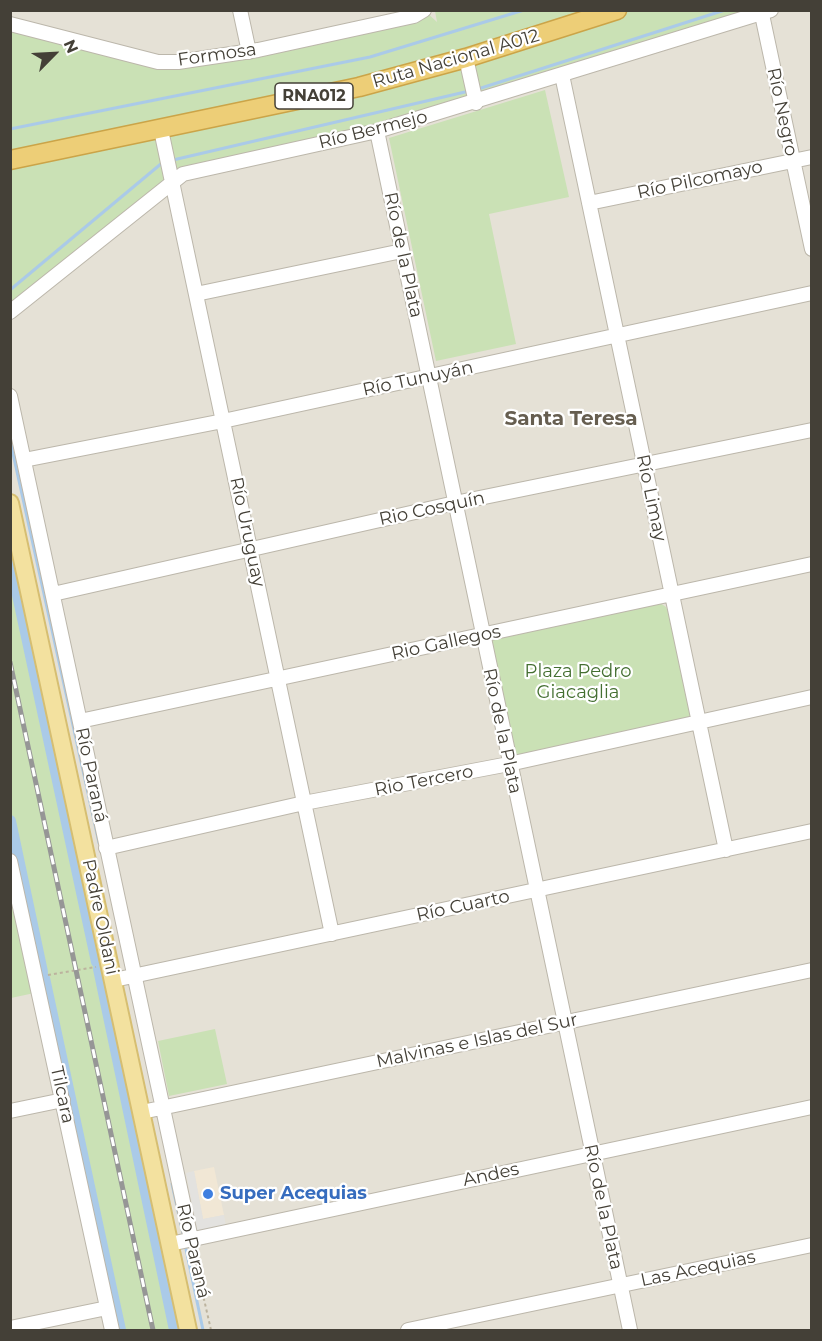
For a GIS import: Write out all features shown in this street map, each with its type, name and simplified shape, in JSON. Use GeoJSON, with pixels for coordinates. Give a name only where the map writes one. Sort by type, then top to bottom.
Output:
{"type":"FeatureCollection","features":[{"type":"Feature","properties":{"kind":"highway","name":"Ruta Nacional A012"},"geometry":{"type":"LineString","coordinates":[[10,160],[359,87],[466,58],[617,10]]}},
{"type":"Feature","properties":{"kind":"main road","name":"Padre Oldani"},"geometry":{"type":"LineString","coordinates":[[10,503],[188,1330]]}},
{"type":"Feature","properties":{"kind":"street"},"geometry":{"type":"LineString","coordinates":[[11,10],[12,25]]}},
{"type":"Feature","properties":{"kind":"street"},"geometry":{"type":"LineString","coordinates":[[240,10],[254,51]]}},
{"type":"Feature","properties":{"kind":"street"},"geometry":{"type":"LineString","coordinates":[[250,10],[254,51]]}},
{"type":"Feature","properties":{"kind":"street","name":"Formosa"},"geometry":{"type":"LineString","coordinates":[[12,25],[158,62],[178,62],[254,51],[414,16],[424,10]]}},
{"type":"Feature","properties":{"kind":"street","name":"Río Bermejo"},"geometry":{"type":"LineString","coordinates":[[10,312],[183,174],[377,131],[765,12]]}},
{"type":"Feature","properties":{"kind":"street","name":"Río Negro"},"geometry":{"type":"LineString","coordinates":[[765,12],[812,249]]}},
{"type":"Feature","properties":{"kind":"street"},"geometry":{"type":"LineString","coordinates":[[466,58],[476,102]]}},
{"type":"Feature","properties":{"kind":"street","name":"Río Limay"},"geometry":{"type":"LineString","coordinates":[[562,75],[726,850]]}},
{"type":"Feature","properties":{"kind":"street","name":"Río Uruguay"},"geometry":{"type":"LineString","coordinates":[[161,130],[332,934]]}},
{"type":"Feature","properties":{"kind":"street","name":"Río de la Plata"},"geometry":{"type":"LineString","coordinates":[[377,131],[535,890],[630,1330]]}},
{"type":"Feature","properties":{"kind":"street","name":"Río Pilcomayo"},"geometry":{"type":"LineString","coordinates":[[589,203],[812,157]]}},
{"type":"Feature","properties":{"kind":"street"},"geometry":{"type":"LineString","coordinates":[[196,294],[402,251]]}},
{"type":"Feature","properties":{"kind":"street","name":"Río Tunuyán"},"geometry":{"type":"LineString","coordinates":[[24,460],[223,421],[812,293]]}},
{"type":"Feature","properties":{"kind":"street","name":"Río Paraná"},"geometry":{"type":"LineString","coordinates":[[10,396],[191,1239]]}},
{"type":"Feature","properties":{"kind":"street","name":"Rio Cosquín"},"geometry":{"type":"LineString","coordinates":[[53,594],[454,503],[812,430]]}},
{"type":"Feature","properties":{"kind":"street","name":"Rio Gallegos"},"geometry":{"type":"LineString","coordinates":[[80,721],[812,564]]}},
{"type":"Feature","properties":{"kind":"street","name":"Rio Tercero"},"geometry":{"type":"LineString","coordinates":[[106,848],[304,803],[509,764],[812,697]]}},
{"type":"Feature","properties":{"kind":"street","name":"Río Cuarto"},"geometry":{"type":"LineString","coordinates":[[112,973],[133,976],[812,831]]}},
{"type":"Feature","properties":{"kind":"street","name":"Tilcara"},"geometry":{"type":"LineString","coordinates":[[10,861],[112,1330]]}},
{"type":"Feature","properties":{"kind":"street","name":"Malvinas e Islas del Sur"},"geometry":{"type":"LineString","coordinates":[[142,1112],[812,970]]}},
{"type":"Feature","properties":{"kind":"street"},"geometry":{"type":"LineString","coordinates":[[10,1111],[63,1100]]}},
{"type":"Feature","properties":{"kind":"street","name":"Andes"},"geometry":{"type":"LineString","coordinates":[[170,1244],[812,1107]]}},
{"type":"Feature","properties":{"kind":"street","name":"Las Acequias"},"geometry":{"type":"LineString","coordinates":[[408,1330],[812,1245]]}},
{"type":"Feature","properties":{"kind":"street"},"geometry":{"type":"LineString","coordinates":[[10,1328],[107,1308]]}},
{"type":"Feature","properties":{"kind":"path"},"geometry":{"type":"LineString","coordinates":[[36,977],[112,973]]}},
{"type":"Feature","properties":{"kind":"path","name":"Río Paraná"},"geometry":{"type":"LineString","coordinates":[[191,1239],[211,1330]]}},
{"type":"Feature","properties":{"kind":"shaded area"},"geometry":{"type":"Polygon","coordinates":[[[11,11],[811,11],[811,1330],[11,1330],[11,11]]]}},
{"type":"Feature","properties":{"kind":"shaded area"},"geometry":{"type":"Polygon","coordinates":[[[214,1167],[224,1215],[203,1219],[194,1171],[214,1167]]]}},
{"type":"Feature","properties":{"kind":"shaded area"},"geometry":{"type":"Polygon","coordinates":[[[194,1171],[203,1219],[224,1215],[226,1227],[198,1233],[186,1173],[194,1171]]]}},
{"type":"Feature","properties":{"kind":"green space"},"geometry":{"type":"Polygon","coordinates":[[[425,11],[437,22],[435,11],[771,11],[476,103],[183,174],[11,312],[10,24],[178,62],[425,11]]]}},
{"type":"Feature","properties":{"kind":"green space"},"geometry":{"type":"Polygon","coordinates":[[[545,90],[569,197],[489,214],[516,344],[436,361],[389,138],[545,90]]]}},
{"type":"Feature","properties":{"kind":"green space"},"geometry":{"type":"Polygon","coordinates":[[[10,503],[188,1330],[112,1330],[39,992],[11,998],[10,503]]]}},
{"type":"Feature","properties":{"kind":"green space","name":"Plaza Pedro Giacaglia"},"geometry":{"type":"Polygon","coordinates":[[[660,603],[666,607],[669,614],[693,714],[690,720],[516,759],[488,639],[660,603]]]}},
{"type":"Feature","properties":{"kind":"green space"},"geometry":{"type":"Polygon","coordinates":[[[215,1029],[227,1084],[169,1096],[158,1041],[215,1029]]]}},
{"type":"Feature","properties":{"kind":"waterway"},"geometry":{"type":"LineString","coordinates":[[10,129],[370,57],[524,10]]}},
{"type":"Feature","properties":{"kind":"waterway"},"geometry":{"type":"LineString","coordinates":[[478,89],[725,10]]}},
{"type":"Feature","properties":{"kind":"waterway"},"geometry":{"type":"LineString","coordinates":[[173,160],[465,92]]}},
{"type":"Feature","properties":{"kind":"waterway"},"geometry":{"type":"LineString","coordinates":[[10,290],[162,163]]}},
{"type":"Feature","properties":{"kind":"waterway"},"geometry":{"type":"LineString","coordinates":[[10,440],[99,843]]}},
{"type":"Feature","properties":{"kind":"waterway"},"geometry":{"type":"LineString","coordinates":[[10,558],[97,962]]}},
{"type":"Feature","properties":{"kind":"waterway"},"geometry":{"type":"LineString","coordinates":[[10,821],[42,972]]}},
{"type":"Feature","properties":{"kind":"waterway"},"geometry":{"type":"LineString","coordinates":[[99,969],[175,1330]]}},
{"type":"Feature","properties":{"kind":"waterway"},"geometry":{"type":"LineString","coordinates":[[44,978],[120,1330]]}},
{"type":"Feature","properties":{"kind":"waterway"},"geometry":{"type":"LineString","coordinates":[[172,1184],[183,1234]]}},
{"type":"Feature","properties":{"kind":"waterway"},"geometry":{"type":"LineString","coordinates":[[186,1249],[203,1330]]}},
{"type":"Feature","properties":{"kind":"railway"},"geometry":{"type":"LineString","coordinates":[[10,662],[153,1330]]}},
{"type":"Feature","properties":{"kind":"place","name":"Super Acequias"},"geometry":{"type":"Point","coordinates":[208,1194]}},
{"type":"Feature","properties":{"kind":"district","name":"Santa Teresa"},"geometry":{"type":"Point","coordinates":[571,419]}}]}
